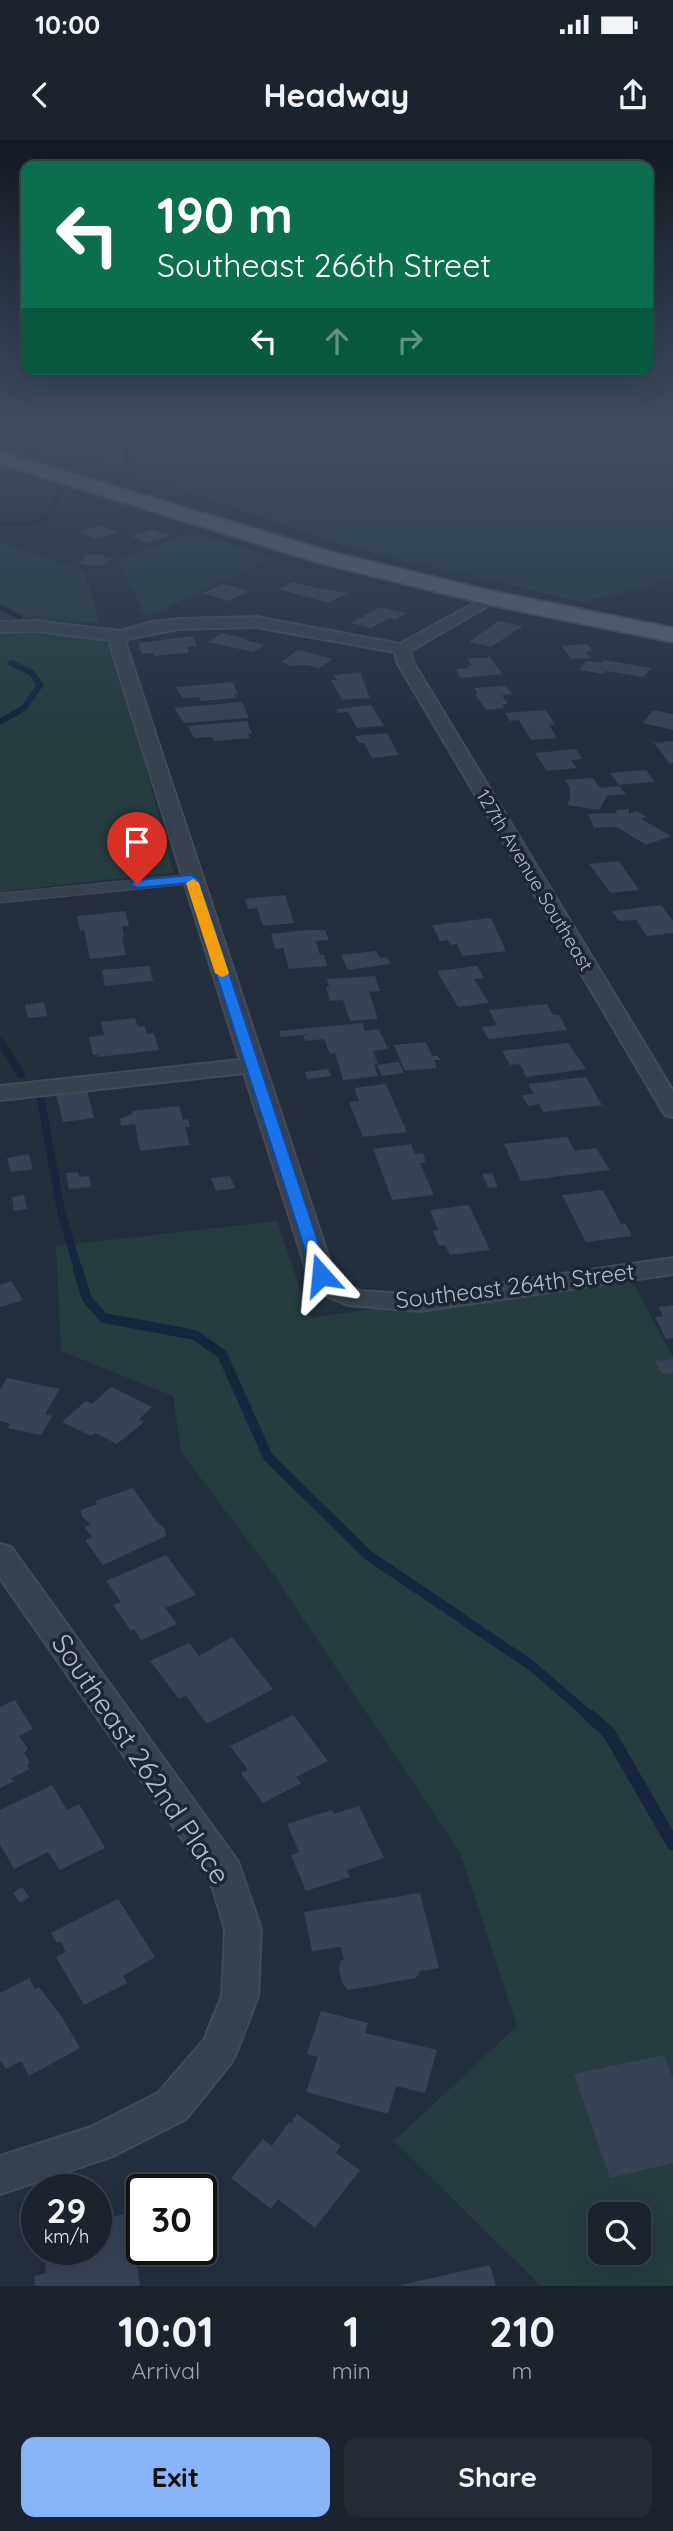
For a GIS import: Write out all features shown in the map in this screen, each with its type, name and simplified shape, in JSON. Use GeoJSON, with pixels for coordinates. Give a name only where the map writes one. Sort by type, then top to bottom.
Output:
{"type":"FeatureCollection","features":[{"type":"Feature","properties":{"kind":"main road"},"geometry":{"type":"LineString","coordinates":[[234,530],[328,558],[491,598],[673,635]]}},
{"type":"Feature","properties":{"kind":"street"},"geometry":{"type":"LineString","coordinates":[[0,627],[36,626],[120,636],[152,627],[178,624],[256,622],[402,649],[491,598]]}},
{"type":"Feature","properties":{"kind":"street"},"geometry":{"type":"LineString","coordinates":[[0,1093],[253,1065],[191,879],[118,645],[120,636]]}},
{"type":"Feature","properties":{"kind":"street","name":"127th Avenue Southeast"},"geometry":{"type":"LineString","coordinates":[[402,649],[405,662],[673,1110]]}},
{"type":"Feature","properties":{"kind":"street","name":"Southeast 264th Street"},"geometry":{"type":"LineString","coordinates":[[253,1065],[321,1275],[330,1288],[357,1298],[419,1303],[673,1266]]}},
{"type":"Feature","properties":{"kind":"street","name":"Southeast 262nd Place"},"geometry":{"type":"LineString","coordinates":[[0,1555],[226,1873],[243,1929],[240,1996],[218,2051],[172,2106],[99,2143],[0,2175]]}},
{"type":"Feature","properties":{"kind":"lane"},"geometry":{"type":"LineString","coordinates":[[0,898],[191,879]]}},
{"type":"Feature","properties":{"kind":"green space"},"geometry":{"type":"Polygon","coordinates":[[[300,530],[673,530],[673,580],[583,602],[348,547],[300,530]]]}},
{"type":"Feature","properties":{"kind":"green space"},"geometry":{"type":"Polygon","coordinates":[[[192,533],[276,557],[146,617],[117,559],[192,533]]]}},
{"type":"Feature","properties":{"kind":"green space"},"geometry":{"type":"Polygon","coordinates":[[[0,541],[84,572],[100,623],[0,623],[0,541]]]}},
{"type":"Feature","properties":{"kind":"green space"},"geometry":{"type":"Polygon","coordinates":[[[0,633],[100,637],[106,641],[144,760],[173,872],[0,892],[0,633]]]}},
{"type":"Feature","properties":{"kind":"green space"},"geometry":{"type":"Polygon","coordinates":[[[277,1221],[310,1318],[628,1273],[673,1357],[673,2286],[541,2286],[394,2141],[517,2026],[460,1853],[276,1578],[181,1452],[173,1396],[61,1351],[56,1246],[277,1221]]]}},
{"type":"Feature","properties":{"kind":"building"},"geometry":{"type":"Polygon","coordinates":[[[113,530],[118,532],[96,539],[79,532],[113,530]]]}},
{"type":"Feature","properties":{"kind":"building"},"geometry":{"type":"Polygon","coordinates":[[[155,530],[172,536],[148,543],[131,536],[155,530]]]}},
{"type":"Feature","properties":{"kind":"building"},"geometry":{"type":"Polygon","coordinates":[[[87,554],[112,558],[104,566],[79,564],[87,554]]]}},
{"type":"Feature","properties":{"kind":"building"},"geometry":{"type":"Polygon","coordinates":[[[293,582],[348,593],[328,603],[278,589],[293,582]]]}},
{"type":"Feature","properties":{"kind":"building"},"geometry":{"type":"Polygon","coordinates":[[[222,584],[249,591],[228,601],[202,593],[222,584]]]}},
{"type":"Feature","properties":{"kind":"building"},"geometry":{"type":"Polygon","coordinates":[[[380,607],[406,613],[371,628],[351,623],[380,607]]]}},
{"type":"Feature","properties":{"kind":"building"},"geometry":{"type":"Polygon","coordinates":[[[498,621],[523,626],[491,647],[469,642],[498,621]]]}},
{"type":"Feature","properties":{"kind":"building"},"geometry":{"type":"Polygon","coordinates":[[[222,633],[265,645],[253,652],[208,642],[222,633]]]}},
{"type":"Feature","properties":{"kind":"building"},"geometry":{"type":"Polygon","coordinates":[[[193,636],[197,646],[187,647],[189,652],[186,653],[154,656],[153,653],[142,654],[138,643],[193,636]]]}},
{"type":"Feature","properties":{"kind":"building"},"geometry":{"type":"Polygon","coordinates":[[[587,644],[593,651],[585,652],[591,658],[572,659],[561,646],[587,644]]]}},
{"type":"Feature","properties":{"kind":"building"},"geometry":{"type":"Polygon","coordinates":[[[298,650],[333,659],[319,668],[307,665],[290,666],[282,662],[298,650]]]}},
{"type":"Feature","properties":{"kind":"building"},"geometry":{"type":"Polygon","coordinates":[[[490,657],[502,674],[461,678],[456,669],[469,668],[467,666],[471,665],[467,659],[490,657]]]}},
{"type":"Feature","properties":{"kind":"building"},"geometry":{"type":"Polygon","coordinates":[[[604,660],[651,668],[644,677],[579,670],[587,661],[601,663],[604,660]]]}},
{"type":"Feature","properties":{"kind":"building"},"geometry":{"type":"Polygon","coordinates":[[[360,672],[370,698],[342,700],[331,680],[337,680],[334,675],[360,672]]]}},
{"type":"Feature","properties":{"kind":"building"},"geometry":{"type":"Polygon","coordinates":[[[233,682],[238,694],[234,694],[236,698],[200,701],[199,697],[182,698],[176,687],[233,682]]]}},
{"type":"Feature","properties":{"kind":"building"},"geometry":{"type":"Polygon","coordinates":[[[506,686],[512,694],[502,695],[508,704],[502,704],[505,708],[486,710],[474,688],[506,686]]]}},
{"type":"Feature","properties":{"kind":"building"},"geometry":{"type":"Polygon","coordinates":[[[242,702],[249,718],[184,723],[174,708],[242,702]]]}},
{"type":"Feature","properties":{"kind":"building"},"geometry":{"type":"Polygon","coordinates":[[[371,705],[384,726],[357,728],[348,712],[338,713],[336,709],[371,705]]]}},
{"type":"Feature","properties":{"kind":"building"},"geometry":{"type":"Polygon","coordinates":[[[546,710],[555,725],[549,725],[557,738],[531,740],[519,720],[510,721],[505,713],[546,710]]]}},
{"type":"Feature","properties":{"kind":"building"},"geometry":{"type":"Polygon","coordinates":[[[653,710],[673,714],[673,730],[643,723],[653,710]]]}},
{"type":"Feature","properties":{"kind":"building"},"geometry":{"type":"Polygon","coordinates":[[[247,721],[252,733],[248,734],[250,738],[214,741],[212,737],[194,738],[188,726],[247,721]]]}},
{"type":"Feature","properties":{"kind":"building"},"geometry":{"type":"Polygon","coordinates":[[[387,733],[399,755],[372,758],[364,743],[359,743],[355,736],[387,733]]]}},
{"type":"Feature","properties":{"kind":"building"},"geometry":{"type":"Polygon","coordinates":[[[673,741],[673,763],[670,764],[654,743],[673,741]]]}},
{"type":"Feature","properties":{"kind":"building"},"geometry":{"type":"Polygon","coordinates":[[[576,749],[582,759],[571,760],[577,768],[547,771],[535,753],[576,749]]]}},
{"type":"Feature","properties":{"kind":"building"},"geometry":{"type":"Polygon","coordinates":[[[646,770],[655,782],[619,785],[610,773],[646,770]]]}},
{"type":"Feature","properties":{"kind":"building"},"geometry":{"type":"Polygon","coordinates":[[[593,778],[600,788],[619,786],[626,794],[607,796],[599,810],[567,805],[570,788],[565,780],[593,778]]]}},
{"type":"Feature","properties":{"kind":"building"},"geometry":{"type":"Polygon","coordinates":[[[629,809],[629,814],[636,811],[647,817],[641,819],[671,836],[646,845],[617,827],[594,828],[588,814],[617,813],[616,810],[629,809]]]}},
{"type":"Feature","properties":{"kind":"building"},"geometry":{"type":"Polygon","coordinates":[[[619,861],[639,890],[611,893],[589,864],[619,861]]]}},
{"type":"Feature","properties":{"kind":"building"},"geometry":{"type":"Polygon","coordinates":[[[285,895],[294,923],[263,926],[257,908],[248,909],[245,899],[285,895]]]}},
{"type":"Feature","properties":{"kind":"building"},"geometry":{"type":"Polygon","coordinates":[[[661,905],[673,921],[673,933],[647,936],[636,920],[619,921],[612,911],[661,905]]]}},
{"type":"Feature","properties":{"kind":"building"},"geometry":{"type":"Polygon","coordinates":[[[125,911],[129,926],[122,926],[126,955],[90,959],[84,930],[80,931],[77,916],[125,911]]]}},
{"type":"Feature","properties":{"kind":"building"},"geometry":{"type":"Polygon","coordinates":[[[491,918],[506,951],[463,956],[457,944],[451,945],[448,940],[440,941],[432,925],[491,918]]]}},
{"type":"Feature","properties":{"kind":"building"},"geometry":{"type":"Polygon","coordinates":[[[325,930],[329,940],[316,941],[327,966],[289,969],[283,948],[275,949],[271,934],[325,930]]]}},
{"type":"Feature","properties":{"kind":"building"},"geometry":{"type":"Polygon","coordinates":[[[376,951],[380,958],[387,957],[390,964],[348,970],[341,955],[376,951]]]}},
{"type":"Feature","properties":{"kind":"building"},"geometry":{"type":"Polygon","coordinates":[[[149,966],[153,981],[105,986],[102,970],[149,966]]]}},
{"type":"Feature","properties":{"kind":"building"},"geometry":{"type":"Polygon","coordinates":[[[477,966],[484,978],[474,979],[489,1003],[458,1007],[437,971],[477,966]]]}},
{"type":"Feature","properties":{"kind":"building"},"geometry":{"type":"Polygon","coordinates":[[[375,976],[380,991],[369,992],[378,1019],[350,1021],[343,1000],[330,1001],[327,979],[375,976]]]}},
{"type":"Feature","properties":{"kind":"building"},"geometry":{"type":"Polygon","coordinates":[[[44,1002],[47,1016],[28,1018],[25,1005],[44,1002]]]}},
{"type":"Feature","properties":{"kind":"building"},"geometry":{"type":"Polygon","coordinates":[[[547,1004],[553,1015],[559,1015],[567,1030],[488,1039],[482,1027],[497,1025],[489,1010],[547,1004]]]}},
{"type":"Feature","properties":{"kind":"building"},"geometry":{"type":"Polygon","coordinates":[[[135,1018],[138,1027],[145,1026],[147,1034],[154,1033],[159,1050],[98,1057],[93,1055],[89,1037],[104,1035],[101,1022],[135,1018]]]}},
{"type":"Feature","properties":{"kind":"building"},"geometry":{"type":"Polygon","coordinates":[[[362,1023],[365,1031],[379,1029],[388,1049],[373,1051],[378,1064],[374,1065],[378,1076],[343,1080],[335,1053],[330,1054],[324,1039],[305,1041],[303,1036],[311,1034],[281,1037],[279,1031],[362,1023]]]}},
{"type":"Feature","properties":{"kind":"building"},"geometry":{"type":"Polygon","coordinates":[[[426,1042],[432,1056],[438,1056],[440,1060],[434,1060],[437,1068],[405,1071],[394,1045],[426,1042]]]}},
{"type":"Feature","properties":{"kind":"building"},"geometry":{"type":"Polygon","coordinates":[[[568,1043],[586,1069],[526,1077],[520,1064],[510,1065],[502,1051],[568,1043]]]}},
{"type":"Feature","properties":{"kind":"building"},"geometry":{"type":"Polygon","coordinates":[[[399,1062],[404,1073],[382,1076],[377,1065],[399,1062]]]}},
{"type":"Feature","properties":{"kind":"building"},"geometry":{"type":"Polygon","coordinates":[[[328,1069],[331,1076],[307,1079],[305,1072],[328,1069]]]}},
{"type":"Feature","properties":{"kind":"building"},"geometry":{"type":"Polygon","coordinates":[[[586,1077],[602,1105],[543,1112],[539,1104],[528,1106],[522,1095],[534,1094],[528,1084],[586,1077]]]}},
{"type":"Feature","properties":{"kind":"building"},"geometry":{"type":"Polygon","coordinates":[[[386,1084],[407,1132],[363,1137],[349,1102],[359,1101],[354,1088],[386,1084]]]}},
{"type":"Feature","properties":{"kind":"building"},"geometry":{"type":"Polygon","coordinates":[[[87,1091],[94,1118],[63,1122],[56,1095],[87,1091]]]}},
{"type":"Feature","properties":{"kind":"building"},"geometry":{"type":"Polygon","coordinates":[[[179,1106],[183,1120],[188,1119],[190,1127],[185,1127],[190,1145],[140,1151],[135,1124],[121,1126],[120,1119],[132,1114],[132,1111],[179,1106]]]}},
{"type":"Feature","properties":{"kind":"building"},"geometry":{"type":"Polygon","coordinates":[[[567,1137],[575,1151],[596,1148],[610,1170],[521,1181],[504,1144],[567,1137]]]}},
{"type":"Feature","properties":{"kind":"building"},"geometry":{"type":"Polygon","coordinates":[[[411,1144],[415,1154],[423,1153],[426,1163],[420,1163],[434,1195],[392,1200],[373,1149],[411,1144]]]}},
{"type":"Feature","properties":{"kind":"building"},"geometry":{"type":"Polygon","coordinates":[[[29,1154],[33,1169],[11,1172],[7,1158],[29,1154]]]}},
{"type":"Feature","properties":{"kind":"building"},"geometry":{"type":"Polygon","coordinates":[[[78,1172],[79,1177],[89,1176],[91,1187],[69,1189],[66,1173],[78,1172]]]}},
{"type":"Feature","properties":{"kind":"building"},"geometry":{"type":"Polygon","coordinates":[[[492,1173],[498,1187],[488,1188],[482,1174],[492,1173]]]}},
{"type":"Feature","properties":{"kind":"building"},"geometry":{"type":"Polygon","coordinates":[[[230,1176],[235,1188],[216,1191],[211,1178],[230,1176]]]}},
{"type":"Feature","properties":{"kind":"building"},"geometry":{"type":"Polygon","coordinates":[[[603,1190],[621,1224],[625,1223],[632,1236],[586,1242],[562,1195],[603,1190]]]}},
{"type":"Feature","properties":{"kind":"building"},"geometry":{"type":"Polygon","coordinates":[[[24,1195],[27,1209],[14,1211],[12,1197],[24,1195]]]}},
{"type":"Feature","properties":{"kind":"building"},"geometry":{"type":"Polygon","coordinates":[[[469,1205],[490,1250],[450,1255],[445,1245],[439,1246],[433,1231],[438,1230],[430,1210],[469,1205]]]}},
{"type":"Feature","properties":{"kind":"building"},"geometry":{"type":"Polygon","coordinates":[[[11,1281],[23,1300],[0,1307],[0,1285],[11,1281]]]}},
{"type":"Feature","properties":{"kind":"building"},"geometry":{"type":"Polygon","coordinates":[[[673,1305],[673,1338],[666,1339],[655,1317],[663,1316],[659,1307],[673,1305]]]}},
{"type":"Feature","properties":{"kind":"building"},"geometry":{"type":"Polygon","coordinates":[[[673,1359],[673,1373],[662,1374],[655,1361],[673,1359]]]}},
{"type":"Feature","properties":{"kind":"building"},"geometry":{"type":"Polygon","coordinates":[[[7,1378],[60,1389],[45,1414],[52,1416],[41,1435],[8,1428],[10,1424],[0,1421],[0,1390],[7,1378]]]}},
{"type":"Feature","properties":{"kind":"building"},"geometry":{"type":"Polygon","coordinates":[[[111,1387],[152,1407],[139,1419],[144,1422],[117,1444],[95,1433],[91,1436],[62,1422],[86,1401],[92,1404],[111,1387]]]}},
{"type":"Feature","properties":{"kind":"building"},"geometry":{"type":"Polygon","coordinates":[[[133,1488],[156,1521],[165,1529],[166,1536],[103,1565],[85,1540],[92,1537],[84,1527],[91,1524],[82,1517],[81,1510],[97,1504],[95,1501],[133,1488]]]}},
{"type":"Feature","properties":{"kind":"building"},"geometry":{"type":"Polygon","coordinates":[[[166,1555],[196,1595],[165,1608],[177,1624],[141,1640],[134,1629],[131,1631],[113,1605],[121,1602],[106,1581],[166,1555]]]}},
{"type":"Feature","properties":{"kind":"building"},"geometry":{"type":"Polygon","coordinates":[[[232,1637],[273,1689],[207,1724],[186,1696],[179,1699],[150,1661],[189,1643],[199,1656],[232,1637]]]}},
{"type":"Feature","properties":{"kind":"building"},"geometry":{"type":"Polygon","coordinates":[[[15,1700],[33,1729],[19,1736],[28,1749],[24,1753],[30,1762],[27,1766],[30,1769],[11,1778],[14,1781],[0,1788],[0,1707],[15,1700]]]}},
{"type":"Feature","properties":{"kind":"building"},"geometry":{"type":"Polygon","coordinates":[[[293,1715],[328,1761],[296,1777],[301,1783],[263,1803],[241,1773],[248,1770],[230,1746],[293,1715]]]}},
{"type":"Feature","properties":{"kind":"building"},"geometry":{"type":"Polygon","coordinates":[[[52,1785],[67,1810],[79,1804],[105,1848],[60,1870],[48,1852],[14,1869],[0,1844],[0,1810],[52,1785]]]}},
{"type":"Feature","properties":{"kind":"building"},"geometry":{"type":"Polygon","coordinates":[[[359,1806],[384,1858],[347,1870],[350,1877],[306,1891],[291,1855],[299,1852],[287,1824],[332,1810],[334,1814],[359,1806]]]}},
{"type":"Feature","properties":{"kind":"building"},"geometry":{"type":"Polygon","coordinates":[[[22,1887],[29,1897],[20,1903],[13,1893],[22,1887]]]}},
{"type":"Feature","properties":{"kind":"building"},"geometry":{"type":"Polygon","coordinates":[[[420,1893],[439,1968],[420,1971],[416,1978],[348,1990],[342,1982],[339,1969],[341,1960],[344,1960],[341,1947],[312,1951],[304,1912],[420,1893]]]}},
{"type":"Feature","properties":{"kind":"building"},"geometry":{"type":"Polygon","coordinates":[[[118,1899],[155,1957],[123,1976],[127,1983],[84,2005],[56,1957],[66,1952],[60,1941],[57,1943],[51,1933],[118,1899]]]}},
{"type":"Feature","properties":{"kind":"building"},"geometry":{"type":"Polygon","coordinates":[[[29,1978],[35,1989],[39,1987],[62,2017],[80,2048],[29,2076],[21,2061],[6,2069],[0,2060],[0,1993],[29,1978]]]}},
{"type":"Feature","properties":{"kind":"building"},"geometry":{"type":"Polygon","coordinates":[[[321,2011],[368,2023],[365,2033],[437,2050],[425,2093],[396,2086],[388,2114],[306,2092],[318,2057],[307,2054],[321,2011]]]}},
{"type":"Feature","properties":{"kind":"building"},"geometry":{"type":"Polygon","coordinates":[[[664,2055],[673,2079],[673,2163],[610,2178],[574,2074],[664,2055]]]}},
{"type":"Feature","properties":{"kind":"building"},"geometry":{"type":"Polygon","coordinates":[[[297,2114],[341,2146],[336,2153],[360,2170],[315,2228],[278,2199],[271,2209],[231,2178],[263,2139],[272,2146],[297,2114]]]}},
{"type":"Feature","properties":{"kind":"building"},"geometry":{"type":"Polygon","coordinates":[[[126,2214],[126,2265],[137,2265],[140,2286],[35,2286],[34,2276],[46,2273],[45,2265],[112,2265],[112,2217],[126,2214]]]}},
{"type":"Feature","properties":{"kind":"building"},"geometry":{"type":"Polygon","coordinates":[[[490,2265],[496,2286],[401,2286],[401,2285],[490,2265]]]}},
{"type":"Feature","properties":{"kind":"waterway"},"geometry":{"type":"LineString","coordinates":[[0,607],[20,617]]}},
{"type":"Feature","properties":{"kind":"waterway"},"geometry":{"type":"LineString","coordinates":[[0,722],[24,708],[40,685],[32,673],[11,663]]}},
{"type":"Feature","properties":{"kind":"waterway"},"geometry":{"type":"LineString","coordinates":[[0,1040],[21,1075]]}},
{"type":"Feature","properties":{"kind":"waterway"},"geometry":{"type":"LineString","coordinates":[[41,1100],[61,1211],[79,1272]]}},
{"type":"Feature","properties":{"kind":"waterway"},"geometry":{"type":"LineString","coordinates":[[78,1270],[87,1299],[104,1318],[195,1335],[222,1354],[268,1457],[368,1555],[532,1666],[592,1718]]}},
{"type":"Feature","properties":{"kind":"waterway"},"geometry":{"type":"LineString","coordinates":[[590,1716],[609,1733],[673,1844]]}},
{"type":"Feature","properties":{"kind":"slow traffic"},"geometry":{"type":"LineString","coordinates":[[193,883],[222,973]]}},
{"type":"Feature","properties":{"kind":"route"},"geometry":{"type":"LineString","coordinates":[[137,884],[191,879],[321,1275]]}}]}
